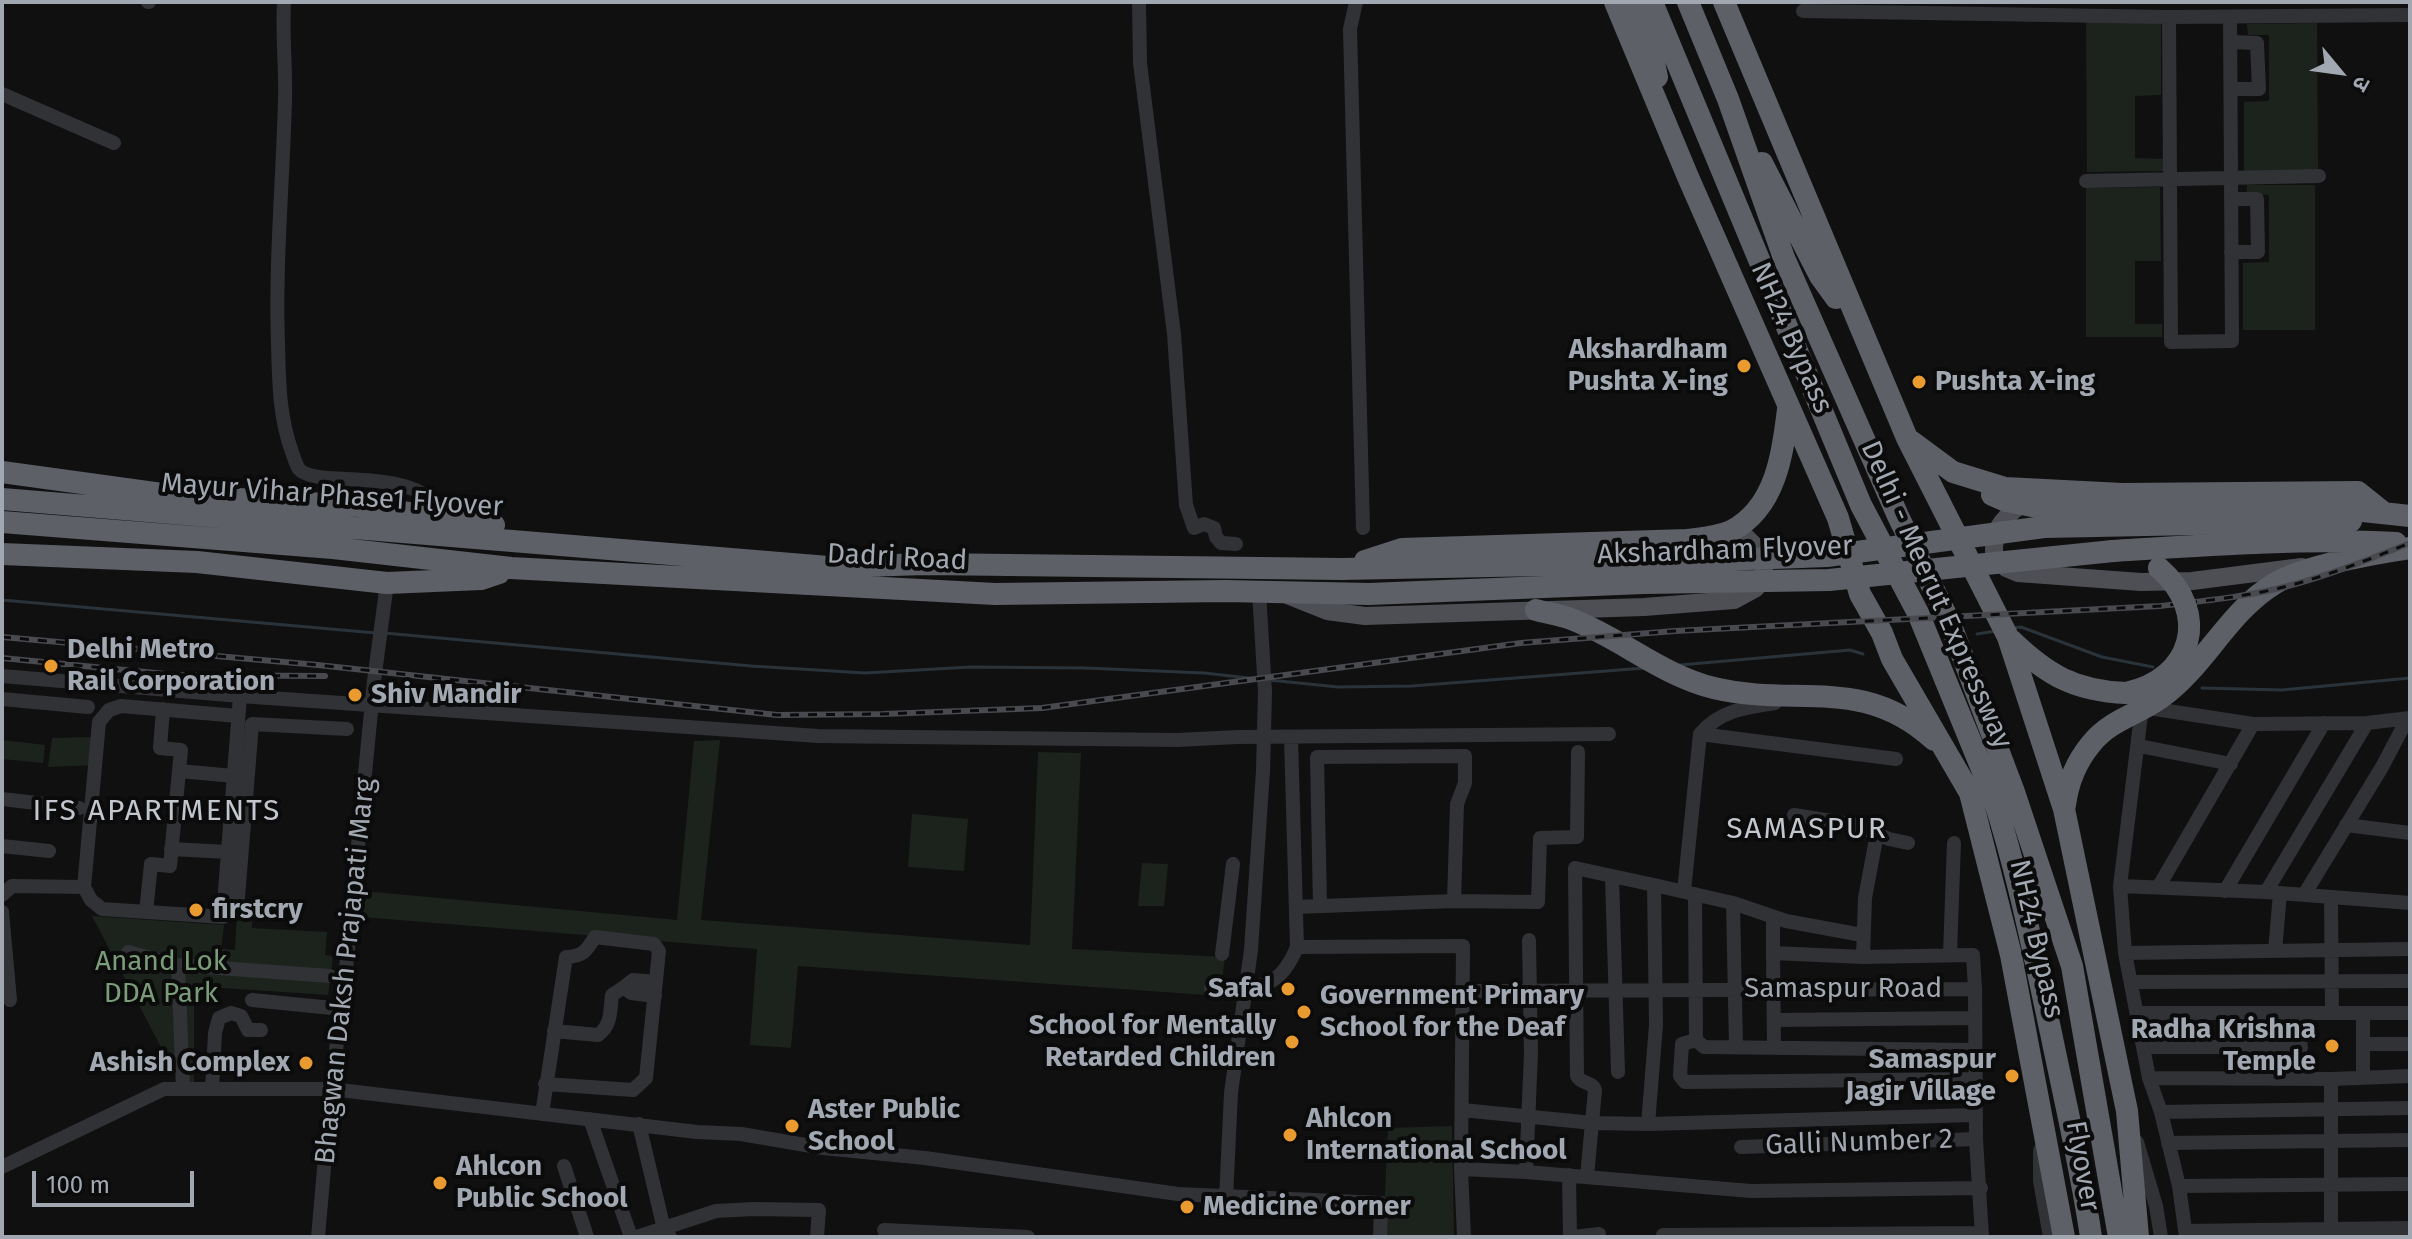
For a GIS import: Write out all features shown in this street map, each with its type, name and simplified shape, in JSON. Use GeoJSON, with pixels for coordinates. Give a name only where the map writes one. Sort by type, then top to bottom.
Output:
{"type":"FeatureCollection","features":[{"type":"Feature","properties":{"kind":"highway","name":"NH24 Bypass"},"geometry":{"type":"LineString","coordinates":[[1615,2],[1838,518],[1860,594],[1882,633],[1892,659],[1970,793],[2011,955],[2041,1104]]}},
{"type":"Feature","properties":{"kind":"highway"},"geometry":{"type":"LineString","coordinates":[[1635,2],[1651,48],[1668,129]]}},
{"type":"Feature","properties":{"kind":"highway","name":"Delhi - Meerut Expressway"},"geometry":{"type":"LineString","coordinates":[[1652,2],[1861,505],[1918,613],[1993,796],[2038,971],[2091,1237]]}},
{"type":"Feature","properties":{"kind":"highway","name":"Delhi - Meerut Expressway"},"geometry":{"type":"LineString","coordinates":[[1688,2],[1728,99],[1784,258],[1898,516],[1950,623],[2014,792],[2072,966],[2123,1191],[2119,1237]]}},
{"type":"Feature","properties":{"kind":"highway","name":"NH24 Bypass"},"geometry":{"type":"LineString","coordinates":[[1724,2],[1907,438],[2008,637],[2064,809],[2127,1111]]}},
{"type":"Feature","properties":{"kind":"highway"},"geometry":{"type":"LineString","coordinates":[[1728,99],[1820,276],[1861,332]]}},
{"type":"Feature","properties":{"kind":"highway"},"geometry":{"type":"LineString","coordinates":[[1342,569],[1402,549],[1687,540],[1732,530],[1753,513],[1774,480],[1785,442],[1789,408]]}},
{"type":"Feature","properties":{"kind":"highway"},"geometry":{"type":"LineString","coordinates":[[1907,438],[1981,490],[2020,505],[2042,508],[2344,509],[2383,512],[2410,519]]}},
{"type":"Feature","properties":{"kind":"highway"},"geometry":{"type":"LineString","coordinates":[[2,472],[169,495],[402,511],[578,535],[657,552]]}},
{"type":"Feature","properties":{"kind":"highway"},"geometry":{"type":"LineString","coordinates":[[1953,472],[2005,488],[2122,494],[2358,492],[2383,512]]}},
{"type":"Feature","properties":{"kind":"highway","name":"Mayur Vihar Phase1 Flyover"},"geometry":{"type":"LineString","coordinates":[[2,499],[657,552]]}},
{"type":"Feature","properties":{"kind":"highway","name":"Akshardham Flyover"},"geometry":{"type":"LineString","coordinates":[[1270,592],[1369,594],[1644,583],[1829,580],[2349,530],[2410,519]]}},
{"type":"Feature","properties":{"kind":"highway","name":"Mayur Vihar Phase1 Flyover"},"geometry":{"type":"LineString","coordinates":[[2,522],[333,548],[511,568]]}},
{"type":"Feature","properties":{"kind":"highway","name":"Akshardham Flyover"},"geometry":{"type":"LineString","coordinates":[[1342,569],[1827,556],[2044,527],[2349,530],[2410,546]]}},
{"type":"Feature","properties":{"kind":"highway"},"geometry":{"type":"LineString","coordinates":[[2064,809],[2073,773],[2092,742],[2106,729],[2161,699],[2252,601],[2275,583],[2299,572],[2410,546]]}},
{"type":"Feature","properties":{"kind":"highway"},"geometry":{"type":"LineString","coordinates":[[2008,637],[2055,677],[2097,691],[2126,693],[2144,689],[2161,680],[2175,667],[2189,633],[2189,614],[2183,596],[2173,580],[2159,568],[2113,551]]}},
{"type":"Feature","properties":{"kind":"highway","name":"Dadri Road"},"geometry":{"type":"LineString","coordinates":[[657,552],[828,567],[926,564],[1342,569]]}},
{"type":"Feature","properties":{"kind":"highway"},"geometry":{"type":"LineString","coordinates":[[2,554],[197,562],[387,583],[481,579],[511,568]]}},
{"type":"Feature","properties":{"kind":"highway","name":"Dadri Road"},"geometry":{"type":"LineString","coordinates":[[511,568],[995,594],[1270,592]]}},
{"type":"Feature","properties":{"kind":"highway"},"geometry":{"type":"LineString","coordinates":[[1536,610],[1571,619],[1691,682],[1739,693],[1819,695],[1863,700],[1885,708],[1923,730],[1953,762]]}},
{"type":"Feature","properties":{"kind":"highway","name":"Flyover"},"geometry":{"type":"LineString","coordinates":[[2041,1104],[2064,1237]]}},
{"type":"Feature","properties":{"kind":"highway","name":"Flyover"},"geometry":{"type":"LineString","coordinates":[[2127,1111],[2123,1191],[2138,1237]]}},
{"type":"Feature","properties":{"kind":"main road"},"geometry":{"type":"LineString","coordinates":[[2020,505],[2006,516],[1993,536],[1994,556],[2006,568],[2018,573],[2141,582],[2192,581],[2336,564]]}},
{"type":"Feature","properties":{"kind":"main road"},"geometry":{"type":"LineString","coordinates":[[1270,592],[1327,611],[1365,616],[1644,607],[1734,600],[1756,588],[1764,570],[1762,559],[1751,541],[1732,530]]}},
{"type":"Feature","properties":{"kind":"street"},"geometry":{"type":"LineString","coordinates":[[284,2],[285,99],[276,293],[279,400],[286,436],[299,469],[311,477],[340,477],[394,484],[429,496],[436,505]]}},
{"type":"Feature","properties":{"kind":"street"},"geometry":{"type":"LineString","coordinates":[[1139,2],[1140,63],[1174,334],[1186,505],[1194,528],[1204,524],[1214,528],[1221,543],[1236,544]]}},
{"type":"Feature","properties":{"kind":"street"},"geometry":{"type":"LineString","coordinates":[[1356,2],[1350,29],[1363,528]]}},
{"type":"Feature","properties":{"kind":"street"},"geometry":{"type":"LineString","coordinates":[[1803,11],[2169,17],[2410,15]]}},
{"type":"Feature","properties":{"kind":"street"},"geometry":{"type":"LineString","coordinates":[[2169,17],[2171,342],[2232,341],[2230,17]]}},
{"type":"Feature","properties":{"kind":"street"},"geometry":{"type":"LineString","coordinates":[[2231,42],[2257,43],[2259,89],[2231,89]]}},
{"type":"Feature","properties":{"kind":"street"},"geometry":{"type":"LineString","coordinates":[[2,94],[114,143]]}},
{"type":"Feature","properties":{"kind":"street"},"geometry":{"type":"LineString","coordinates":[[2086,181],[2319,176]]}},
{"type":"Feature","properties":{"kind":"street"},"geometry":{"type":"LineString","coordinates":[[2231,199],[2257,199],[2258,252],[2231,252]]}},
{"type":"Feature","properties":{"kind":"street","name":"Bhagwan Daksh Prajapati Marg"},"geometry":{"type":"LineString","coordinates":[[318,1237],[331,1089],[387,583]]}},
{"type":"Feature","properties":{"kind":"street"},"geometry":{"type":"LineString","coordinates":[[1226,1198],[1231,1093],[1246,986],[1263,771],[1270,592]]}},
{"type":"Feature","properties":{"kind":"street"},"geometry":{"type":"LineString","coordinates":[[2,676],[240,696],[818,736],[1177,740],[1609,734]]}},
{"type":"Feature","properties":{"kind":"street"},"geometry":{"type":"LineString","coordinates":[[105,715],[107,685]]}},
{"type":"Feature","properties":{"kind":"street"},"geometry":{"type":"LineString","coordinates":[[1819,695],[1732,711],[1710,722],[1700,734],[1689,892],[1696,1040],[1704,1047],[1975,1050]]}},
{"type":"Feature","properties":{"kind":"street"},"geometry":{"type":"LineString","coordinates":[[238,716],[121,706],[109,710],[99,722],[84,887],[91,900],[102,909],[223,917],[240,696]]}},
{"type":"Feature","properties":{"kind":"street"},"geometry":{"type":"LineString","coordinates":[[2,699],[88,707]]}},
{"type":"Feature","properties":{"kind":"street"},"geometry":{"type":"LineString","coordinates":[[2304,895],[2406,719],[2367,723],[2253,724],[2142,707],[2120,886],[2125,953],[2149,1078],[2161,1112],[2179,1186],[2186,1234],[2330,1233],[2410,1228]]}},
{"type":"Feature","properties":{"kind":"street"},"geometry":{"type":"LineString","coordinates":[[146,912],[151,864],[170,866],[181,750],[160,748],[163,709]]}},
{"type":"Feature","properties":{"kind":"street"},"geometry":{"type":"LineString","coordinates":[[2225,891],[2324,723]]}},
{"type":"Feature","properties":{"kind":"street"},"geometry":{"type":"LineString","coordinates":[[2275,951],[2273,893],[2367,723]]}},
{"type":"Feature","properties":{"kind":"street"},"geometry":{"type":"LineString","coordinates":[[237,910],[252,724],[347,729]]}},
{"type":"Feature","properties":{"kind":"street"},"geometry":{"type":"LineString","coordinates":[[2159,886],[2253,724]]}},
{"type":"Feature","properties":{"kind":"street"},"geometry":{"type":"LineString","coordinates":[[1700,734],[1896,759]]}},
{"type":"Feature","properties":{"kind":"street"},"geometry":{"type":"LineString","coordinates":[[1316,737],[1320,906]]}},
{"type":"Feature","properties":{"kind":"street"},"geometry":{"type":"LineString","coordinates":[[1211,988],[1275,982],[1288,969],[1297,947],[1291,738]]}},
{"type":"Feature","properties":{"kind":"street"},"geometry":{"type":"LineString","coordinates":[[2139,746],[2231,764]]}},
{"type":"Feature","properties":{"kind":"street"},"geometry":{"type":"LineString","coordinates":[[1296,907],[1454,901],[1538,902],[1540,838],[1577,837],[1578,752]]}},
{"type":"Feature","properties":{"kind":"street"},"geometry":{"type":"LineString","coordinates":[[1317,757],[1465,756],[1465,783],[1457,804],[1454,901]]}},
{"type":"Feature","properties":{"kind":"street"},"geometry":{"type":"LineString","coordinates":[[179,771],[234,776]]}},
{"type":"Feature","properties":{"kind":"street"},"geometry":{"type":"LineString","coordinates":[[2,799],[79,808]]}},
{"type":"Feature","properties":{"kind":"street"},"geometry":{"type":"LineString","coordinates":[[1794,815],[1856,825],[1908,843]]}},
{"type":"Feature","properties":{"kind":"street"},"geometry":{"type":"LineString","coordinates":[[2346,825],[2410,833]]}},
{"type":"Feature","properties":{"kind":"street"},"geometry":{"type":"LineString","coordinates":[[1863,957],[1865,898],[1877,834]]}},
{"type":"Feature","properties":{"kind":"street"},"geometry":{"type":"LineString","coordinates":[[1950,954],[1954,843]]}},
{"type":"Feature","properties":{"kind":"street"},"geometry":{"type":"LineString","coordinates":[[2,846],[49,851]]}},
{"type":"Feature","properties":{"kind":"street"},"geometry":{"type":"LineString","coordinates":[[171,849],[228,852]]}},
{"type":"Feature","properties":{"kind":"street"},"geometry":{"type":"LineString","coordinates":[[1222,954],[1233,864]]}},
{"type":"Feature","properties":{"kind":"street"},"geometry":{"type":"LineString","coordinates":[[1587,1177],[1594,1087],[1577,1076],[1575,868],[1733,903],[1801,925],[1862,935]]}},
{"type":"Feature","properties":{"kind":"street"},"geometry":{"type":"LineString","coordinates":[[1612,877],[1618,1072]]}},
{"type":"Feature","properties":{"kind":"street"},"geometry":{"type":"LineString","coordinates":[[1648,1124],[1655,1039],[1654,885]]}},
{"type":"Feature","properties":{"kind":"street"},"geometry":{"type":"LineString","coordinates":[[2,895],[12,886],[84,887]]}},
{"type":"Feature","properties":{"kind":"street"},"geometry":{"type":"LineString","coordinates":[[2120,886],[2410,903]]}},
{"type":"Feature","properties":{"kind":"street"},"geometry":{"type":"LineString","coordinates":[[2331,898],[2332,1013]]}},
{"type":"Feature","properties":{"kind":"street"},"geometry":{"type":"LineString","coordinates":[[1733,903],[1736,1047]]}},
{"type":"Feature","properties":{"kind":"street"},"geometry":{"type":"LineString","coordinates":[[2,912],[10,1000]]}},
{"type":"Feature","properties":{"kind":"street"},"geometry":{"type":"LineString","coordinates":[[1773,917],[1774,1048]]}},
{"type":"Feature","properties":{"kind":"street"},"geometry":{"type":"LineString","coordinates":[[545,1084],[633,1090],[641,1086],[646,1078],[659,951],[654,944],[595,937],[583,954],[566,957],[545,1084],[548,1115]]}},
{"type":"Feature","properties":{"kind":"street"},"geometry":{"type":"LineString","coordinates":[[1526,1172],[1529,940]]}},
{"type":"Feature","properties":{"kind":"street"},"geometry":{"type":"LineString","coordinates":[[1297,947],[1460,945],[1464,949],[1461,1169],[1464,1237]]}},
{"type":"Feature","properties":{"kind":"street"},"geometry":{"type":"LineString","coordinates":[[2125,953],[2410,949]]}},
{"type":"Feature","properties":{"kind":"street"},"geometry":{"type":"LineString","coordinates":[[128,952],[178,965],[330,976]]}},
{"type":"Feature","properties":{"kind":"street"},"geometry":{"type":"LineString","coordinates":[[1773,953],[1863,957],[1973,955],[1975,989]]}},
{"type":"Feature","properties":{"kind":"street"},"geometry":{"type":"LineString","coordinates":[[178,965],[183,1089]]}},
{"type":"Feature","properties":{"kind":"street"},"geometry":{"type":"LineString","coordinates":[[2131,982],[2410,981]]}},
{"type":"Feature","properties":{"kind":"street"},"geometry":{"type":"LineString","coordinates":[[554,1031],[598,1035],[609,1022],[612,995],[624,987],[631,993],[655,989]]}},
{"type":"Feature","properties":{"kind":"street","name":"Samaspur Road"},"geometry":{"type":"LineString","coordinates":[[1464,991],[1975,989],[1976,1139],[1982,1235]]}},
{"type":"Feature","properties":{"kind":"street"},"geometry":{"type":"LineString","coordinates":[[252,1000],[342,1009]]}},
{"type":"Feature","properties":{"kind":"street"},"geometry":{"type":"LineString","coordinates":[[212,1089],[215,1033],[219,1018],[231,1013],[241,1016],[248,1030],[261,1030]]}},
{"type":"Feature","properties":{"kind":"street"},"geometry":{"type":"LineString","coordinates":[[2138,1013],[2410,1013]]}},
{"type":"Feature","properties":{"kind":"street"},"geometry":{"type":"LineString","coordinates":[[2363,1013],[2363,1077]]}},
{"type":"Feature","properties":{"kind":"street"},"geometry":{"type":"LineString","coordinates":[[2300,1078],[2301,1015]]}},
{"type":"Feature","properties":{"kind":"street"},"geometry":{"type":"LineString","coordinates":[[1774,1020],[1975,1018]]}},
{"type":"Feature","properties":{"kind":"street"},"geometry":{"type":"LineString","coordinates":[[1696,1040],[1682,1044],[1680,1076],[1685,1082],[1976,1079]]}},
{"type":"Feature","properties":{"kind":"street"},"geometry":{"type":"LineString","coordinates":[[2363,1044],[2410,1044]]}},
{"type":"Feature","properties":{"kind":"street"},"geometry":{"type":"LineString","coordinates":[[2143,1047],[2301,1047]]}},
{"type":"Feature","properties":{"kind":"street"},"geometry":{"type":"LineString","coordinates":[[2149,1078],[2410,1076]]}},
{"type":"Feature","properties":{"kind":"street"},"geometry":{"type":"LineString","coordinates":[[2330,1233],[2331,1079]]}},
{"type":"Feature","properties":{"kind":"street"},"geometry":{"type":"LineString","coordinates":[[2,1167],[164,1089],[331,1089],[697,1132],[741,1134],[823,1148],[925,1158],[1178,1194],[1381,1203],[1380,1237]]}},
{"type":"Feature","properties":{"kind":"street"},"geometry":{"type":"LineString","coordinates":[[2041,1104],[2040,1181],[2050,1237]]}},
{"type":"Feature","properties":{"kind":"street"},"geometry":{"type":"LineString","coordinates":[[2161,1112],[2410,1108]]}},
{"type":"Feature","properties":{"kind":"street"},"geometry":{"type":"LineString","coordinates":[[1462,1110],[1593,1123],[1648,1124],[1976,1115]]}},
{"type":"Feature","properties":{"kind":"street"},"geometry":{"type":"LineString","coordinates":[[2127,1111],[2150,1181],[2161,1237]]}},
{"type":"Feature","properties":{"kind":"street"},"geometry":{"type":"LineString","coordinates":[[590,1119],[641,1236],[667,1233],[716,1211],[754,1209],[819,1210],[817,1237]]}},
{"type":"Feature","properties":{"kind":"street"},"geometry":{"type":"LineString","coordinates":[[639,1124],[667,1233]]}},
{"type":"Feature","properties":{"kind":"street","name":"Galli Number 2"},"geometry":{"type":"LineString","coordinates":[[1741,1147],[1976,1139]]}},
{"type":"Feature","properties":{"kind":"street"},"geometry":{"type":"LineString","coordinates":[[2168,1143],[2410,1140]]}},
{"type":"Feature","properties":{"kind":"street"},"geometry":{"type":"LineString","coordinates":[[564,1166],[587,1237]]}},
{"type":"Feature","properties":{"kind":"street"},"geometry":{"type":"LineString","coordinates":[[1461,1169],[1751,1191],[1981,1188]]}},
{"type":"Feature","properties":{"kind":"street"},"geometry":{"type":"LineString","coordinates":[[1569,1175],[1572,1237],[1599,1234]]}},
{"type":"Feature","properties":{"kind":"street"},"geometry":{"type":"LineString","coordinates":[[2179,1186],[2410,1184]]}},
{"type":"Feature","properties":{"kind":"street"},"geometry":{"type":"LineString","coordinates":[[884,1230],[1028,1237]]}},
{"type":"Feature","properties":{"kind":"street"},"geometry":{"type":"LineString","coordinates":[[1663,1235],[1982,1235]]}},
{"type":"Feature","properties":{"kind":"green space"},"geometry":{"type":"Polygon","coordinates":[[[2086,22],[2161,22],[2161,95],[2135,96],[2135,158],[2163,159],[2163,171],[2087,172],[2086,22]]]}},
{"type":"Feature","properties":{"kind":"green space"},"geometry":{"type":"Polygon","coordinates":[[[2317,23],[2318,171],[2244,171],[2244,102],[2269,101],[2269,35],[2248,35],[2247,24],[2317,23]]]}},
{"type":"Feature","properties":{"kind":"green space"},"geometry":{"type":"Polygon","coordinates":[[[2247,185],[2315,185],[2315,330],[2243,330],[2243,263],[2269,262],[2269,195],[2247,194],[2247,185]]]}},
{"type":"Feature","properties":{"kind":"green space"},"geometry":{"type":"Polygon","coordinates":[[[2160,187],[2161,261],[2135,261],[2135,324],[2162,324],[2162,337],[2086,337],[2086,188],[2160,187]]]}},
{"type":"Feature","properties":{"kind":"green space"},"geometry":{"type":"Polygon","coordinates":[[[98,737],[96,765],[48,767],[52,738],[98,737]]]}},
{"type":"Feature","properties":{"kind":"green space"},"geometry":{"type":"Polygon","coordinates":[[[2,740],[45,745],[43,763],[2,759],[2,740]]]}},
{"type":"Feature","properties":{"kind":"green space"},"geometry":{"type":"Polygon","coordinates":[[[720,740],[701,920],[1030,945],[1038,752],[1081,753],[1072,949],[1225,957],[1220,996],[798,966],[791,1048],[750,1045],[757,949],[362,917],[363,891],[677,920],[694,741],[720,740]]]}},
{"type":"Feature","properties":{"kind":"green space"},"geometry":{"type":"Polygon","coordinates":[[[912,814],[968,819],[964,871],[908,867],[912,814]]]}},
{"type":"Feature","properties":{"kind":"green space"},"geometry":{"type":"Polygon","coordinates":[[[1142,863],[1168,864],[1164,906],[1138,906],[1142,863]]]}},
{"type":"Feature","properties":{"kind":"green space","name":"Anand Lok DDA Park"},"geometry":{"type":"Polygon","coordinates":[[[237,913],[252,913],[252,928],[327,932],[325,955],[333,956],[328,995],[194,986],[194,1089],[183,1089],[92,916],[224,925],[221,949],[235,950],[237,913]]]}},
{"type":"Feature","properties":{"kind":"green space"},"geometry":{"type":"Polygon","coordinates":[[[1452,1126],[1454,1237],[1383,1237],[1388,1128],[1452,1126]]]}},
{"type":"Feature","properties":{"kind":"waterway"},"geometry":{"type":"LineString","coordinates":[[2,600],[376,633]]}},
{"type":"Feature","properties":{"kind":"waterway"},"geometry":{"type":"LineString","coordinates":[[2012,628],[2021,627],[2102,657],[2153,667]]}},
{"type":"Feature","properties":{"kind":"waterway"},"geometry":{"type":"LineString","coordinates":[[1977,634],[1996,631]]}},
{"type":"Feature","properties":{"kind":"waterway"},"geometry":{"type":"LineString","coordinates":[[384,633],[751,666],[865,673],[971,667],[1085,668],[1204,673],[1258,679]]}},
{"type":"Feature","properties":{"kind":"waterway"},"geometry":{"type":"LineString","coordinates":[[1680,665],[1850,650],[1863,654]]}},
{"type":"Feature","properties":{"kind":"waterway"},"geometry":{"type":"LineString","coordinates":[[1269,680],[1338,687],[1412,686],[1645,668]]}},
{"type":"Feature","properties":{"kind":"waterway"},"geometry":{"type":"LineString","coordinates":[[2202,688],[2282,690],[2410,678]]}},
{"type":"Feature","properties":{"kind":"railway"},"geometry":{"type":"LineString","coordinates":[[2,637],[318,665],[777,715],[1042,708],[1521,643],[1675,631],[2160,606],[2256,593],[2304,582],[2410,543]]}},
{"type":"Feature","properties":{"kind":"railway"},"geometry":{"type":"LineString","coordinates":[[2,658],[176,675],[325,676]]}},
{"type":"Feature","properties":{"kind":"place","name":"Akshardham Pushta X-ing"},"geometry":{"type":"Point","coordinates":[1744,366]}},
{"type":"Feature","properties":{"kind":"place","name":"Pushta X-ing"},"geometry":{"type":"Point","coordinates":[1919,382]}},
{"type":"Feature","properties":{"kind":"place","name":"Delhi Metro Rail Corporation"},"geometry":{"type":"Point","coordinates":[51,666]}},
{"type":"Feature","properties":{"kind":"place","name":"Shiv Mandir"},"geometry":{"type":"Point","coordinates":[355,695]}},
{"type":"Feature","properties":{"kind":"place","name":"firstcry"},"geometry":{"type":"Point","coordinates":[196,910]}},
{"type":"Feature","properties":{"kind":"place","name":"Safal"},"geometry":{"type":"Point","coordinates":[1288,989]}},
{"type":"Feature","properties":{"kind":"place","name":"Government Primary School for the Deaf"},"geometry":{"type":"Point","coordinates":[1304,1012]}},
{"type":"Feature","properties":{"kind":"place","name":"School for Mentally Retarded Children"},"geometry":{"type":"Point","coordinates":[1292,1042]}},
{"type":"Feature","properties":{"kind":"place","name":"Radha Krishna Temple"},"geometry":{"type":"Point","coordinates":[2332,1046]}},
{"type":"Feature","properties":{"kind":"place","name":"Ashish Complex"},"geometry":{"type":"Point","coordinates":[306,1063]}},
{"type":"Feature","properties":{"kind":"place","name":"Samaspur Jagir Village"},"geometry":{"type":"Point","coordinates":[2012,1076]}},
{"type":"Feature","properties":{"kind":"place","name":"Aster Public School"},"geometry":{"type":"Point","coordinates":[792,1126]}},
{"type":"Feature","properties":{"kind":"place","name":"Ahlcon International School"},"geometry":{"type":"Point","coordinates":[1290,1135]}},
{"type":"Feature","properties":{"kind":"place","name":"Ahlcon Public School"},"geometry":{"type":"Point","coordinates":[440,1183]}},
{"type":"Feature","properties":{"kind":"place","name":"Medicine Corner"},"geometry":{"type":"Point","coordinates":[1187,1207]}},
{"type":"Feature","properties":{"kind":"district","name":"IFS APARTMENTS"},"geometry":{"type":"Point","coordinates":[157,812]}},
{"type":"Feature","properties":{"kind":"district","name":"SAMASPUR"},"geometry":{"type":"Point","coordinates":[1807,830]}}]}
